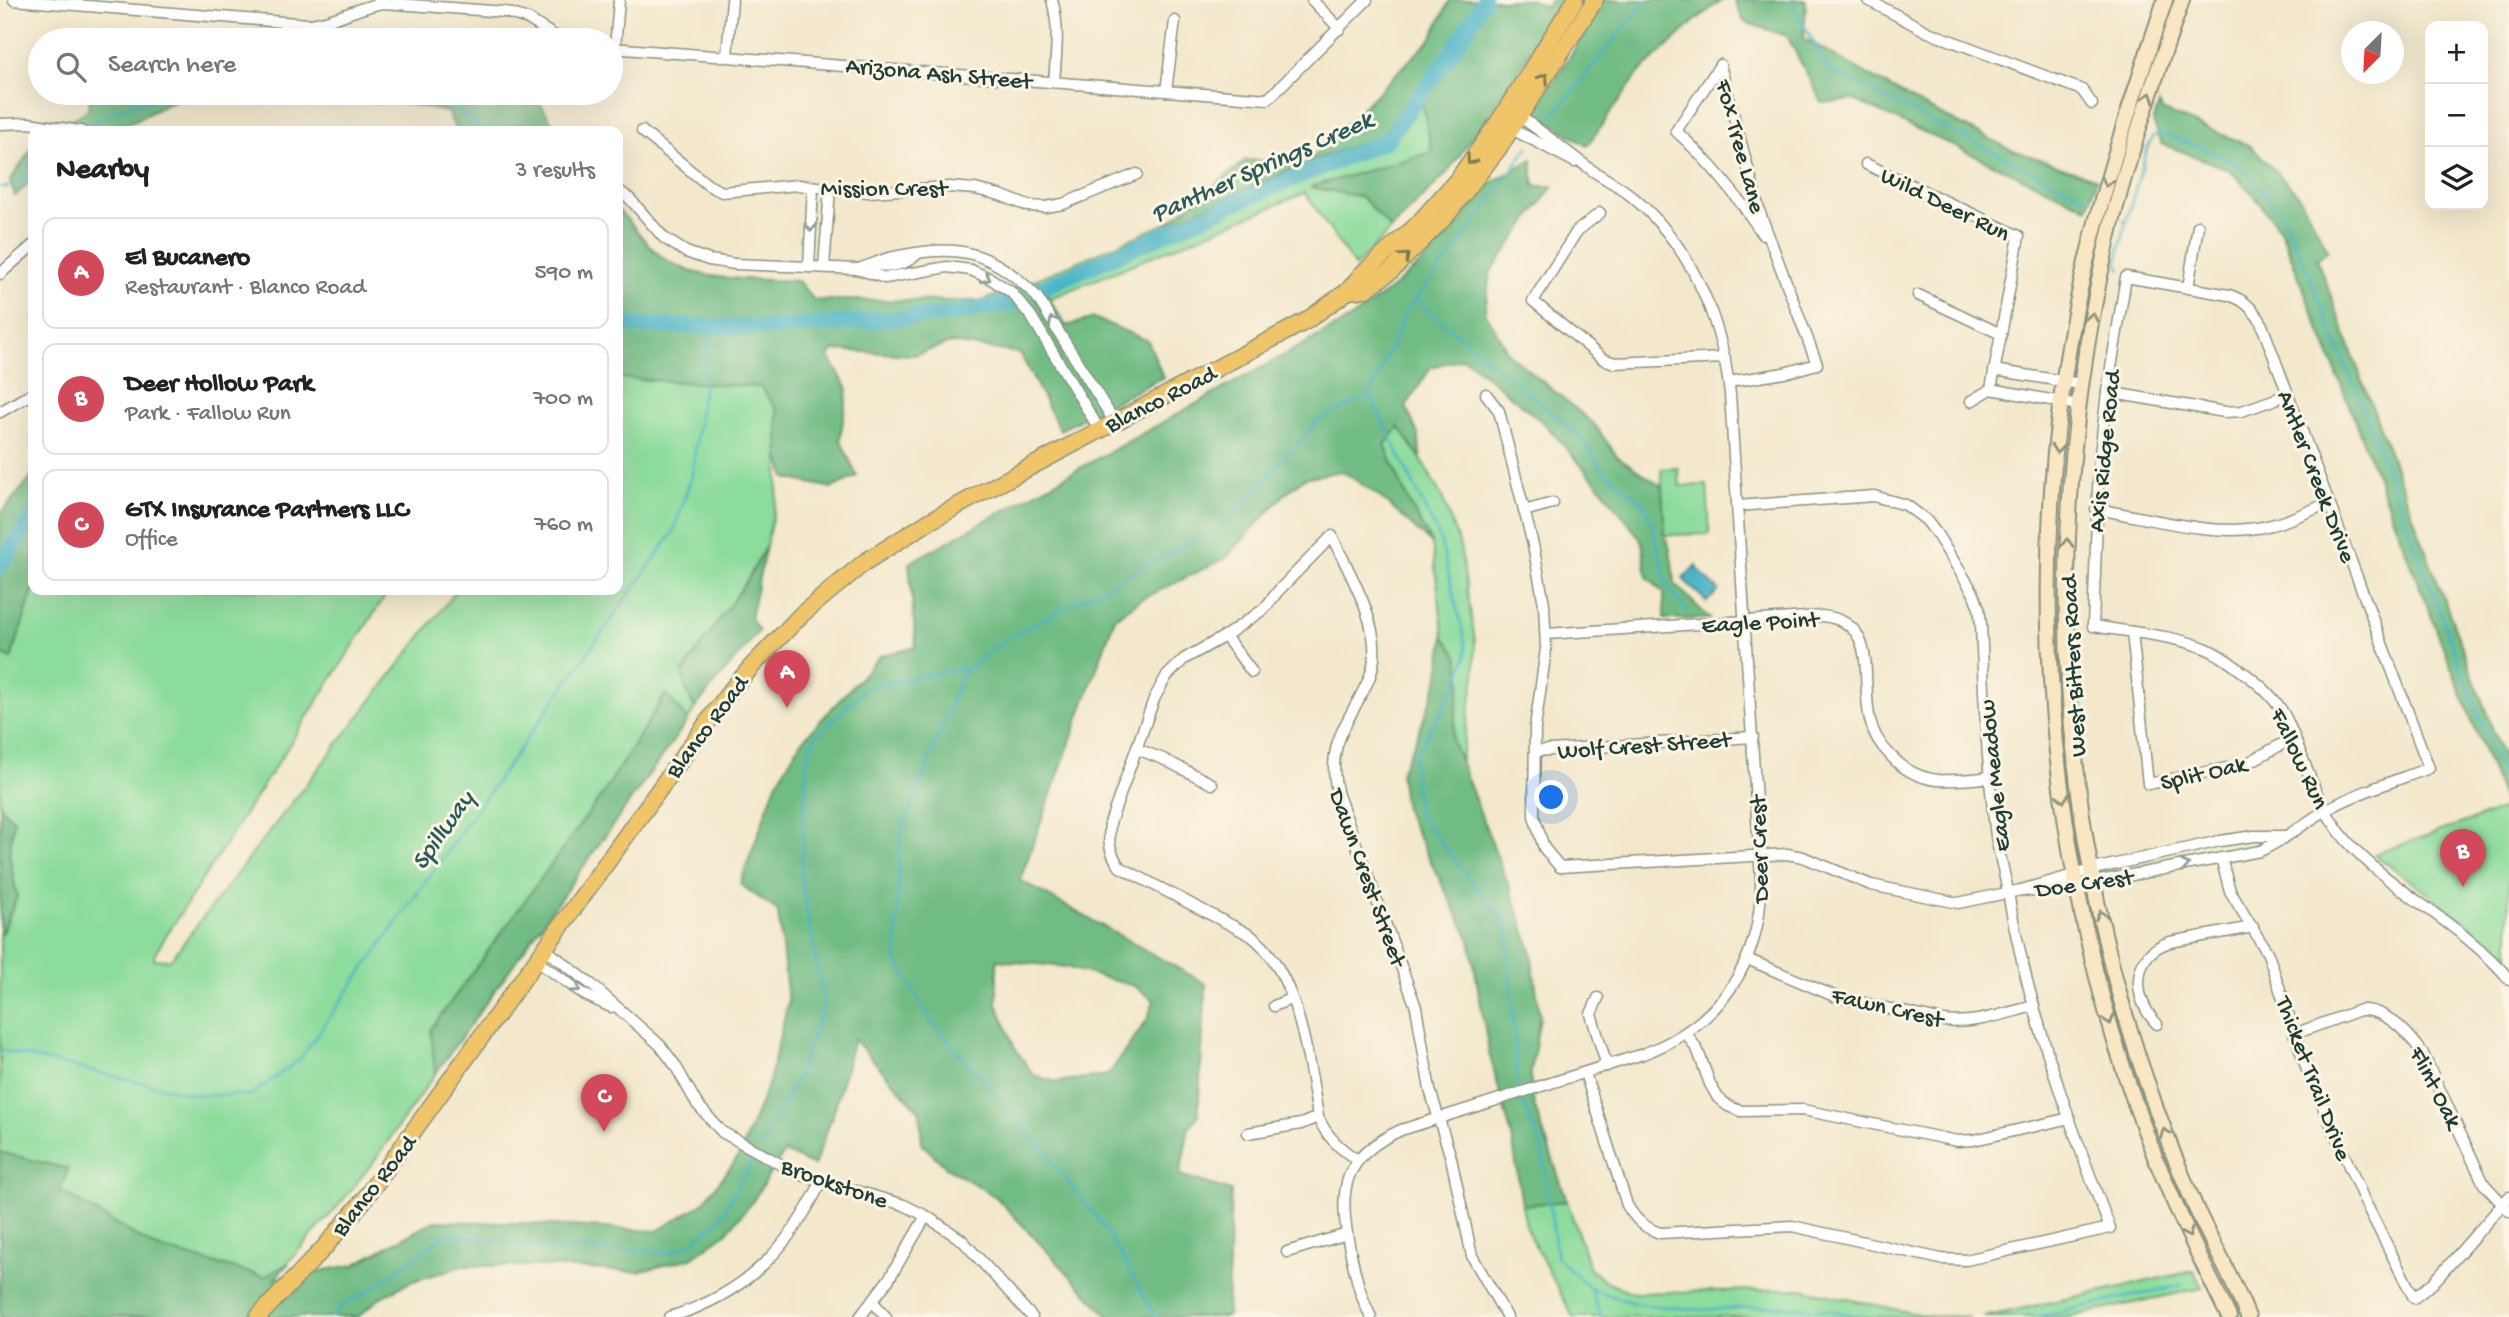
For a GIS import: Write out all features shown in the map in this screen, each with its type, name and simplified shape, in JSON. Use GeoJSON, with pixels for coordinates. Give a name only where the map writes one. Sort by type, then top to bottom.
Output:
{"type":"FeatureCollection","features":[{"type":"Feature","properties":{"kind":"main road","name":"Blanco Road"},"geometry":{"type":"LineString","coordinates":[[1509,118],[1575,0]]}},
{"type":"Feature","properties":{"kind":"main road","name":"Blanco Road"},"geometry":{"type":"LineString","coordinates":[[258,1317],[317,1256],[363,1201],[728,694],[802,614],[865,562],[920,527],[1306,321],[1348,291],[1361,275],[1416,226],[1450,188],[1509,118],[1595,0]]}},
{"type":"Feature","properties":{"kind":"main road","name":"West Bitters Road"},"geometry":{"type":"LineString","coordinates":[[2165,0],[2115,153],[2082,278],[2062,401],[2050,548],[2049,652],[2056,747],[2074,880],[2102,999],[2147,1136],[2179,1212],[2229,1317]]}},
{"type":"Feature","properties":{"kind":"main road","name":"West Bitters Road"},"geometry":{"type":"LineString","coordinates":[[2182,0],[2130,158],[2100,276],[2078,404],[2067,519],[2066,651],[2074,745],[2092,876],[2119,994],[2163,1129],[2195,1205],[2248,1317]]}},
{"type":"Feature","properties":{"kind":"main road"},"geometry":{"type":"LineString","coordinates":[[2115,153],[2130,158]]}},
{"type":"Feature","properties":{"kind":"street"},"geometry":{"type":"LineString","coordinates":[[15,0],[308,24],[324,22],[368,5],[383,3],[505,12],[528,19],[542,28]]}},
{"type":"Feature","properties":{"kind":"street"},"geometry":{"type":"LineString","coordinates":[[616,28],[619,0]]}},
{"type":"Feature","properties":{"kind":"street"},"geometry":{"type":"LineString","coordinates":[[727,55],[732,0]]}},
{"type":"Feature","properties":{"kind":"street"},"geometry":{"type":"LineString","coordinates":[[1052,0],[1058,33],[1054,82]]}},
{"type":"Feature","properties":{"kind":"street"},"geometry":{"type":"LineString","coordinates":[[1312,0],[1340,29],[1367,0]]}},
{"type":"Feature","properties":{"kind":"street"},"geometry":{"type":"LineString","coordinates":[[1868,0],[1928,32],[2082,90],[2092,104]]}},
{"type":"Feature","properties":{"kind":"street"},"geometry":{"type":"LineString","coordinates":[[1166,91],[1175,21]]}},
{"type":"Feature","properties":{"kind":"street","name":"Arizona Ash Street"},"geometry":{"type":"LineString","coordinates":[[623,49],[1268,99],[1340,29]]}},
{"type":"Feature","properties":{"kind":"street","name":"Fox Tree Lane"},"geometry":{"type":"LineString","coordinates":[[1729,382],[1784,373],[1817,364],[1774,253],[1747,171],[1720,65],[1676,131],[1704,156],[1728,184],[1774,253]]}},
{"type":"Feature","properties":{"kind":"street","name":"Deer Crest"},"geometry":{"type":"LineString","coordinates":[[1371,1317],[1356,1276],[1343,1198],[1347,1182],[1358,1160],[1371,1146],[1386,1137],[1439,1117],[1659,1048],[1686,1033],[1727,995],[1747,959],[1759,917],[1760,854],[1729,382],[1711,308],[1684,256],[1647,211],[1625,191],[1509,118]]}},
{"type":"Feature","properties":{"kind":"street"},"geometry":{"type":"LineString","coordinates":[[0,124],[29,123],[48,126]]}},
{"type":"Feature","properties":{"kind":"street","name":"Mission Crest"},"geometry":{"type":"LineString","coordinates":[[642,131],[708,185],[722,192],[768,186],[868,192],[923,187],[975,189],[1028,206],[1045,208],[1063,204],[1137,174]]}},
{"type":"Feature","properties":{"kind":"street","name":"Wild Deer Run"},"geometry":{"type":"LineString","coordinates":[[1866,164],[2019,236],[1991,389]]}},
{"type":"Feature","properties":{"kind":"street"},"geometry":{"type":"LineString","coordinates":[[809,267],[813,187]]}},
{"type":"Feature","properties":{"kind":"street"},"geometry":{"type":"LineString","coordinates":[[824,267],[830,189]]}},
{"type":"Feature","properties":{"kind":"street"},"geometry":{"type":"LineString","coordinates":[[623,194],[664,238],[697,257],[735,264],[858,269],[885,278],[947,267],[971,270],[991,279],[1011,292],[1031,316],[1053,353],[1107,425]]}},
{"type":"Feature","properties":{"kind":"street"},"geometry":{"type":"LineString","coordinates":[[1600,213],[1577,231],[1533,300],[1603,359],[1615,363],[1725,358]]}},
{"type":"Feature","properties":{"kind":"street"},"geometry":{"type":"LineString","coordinates":[[2188,288],[2198,226]]}},
{"type":"Feature","properties":{"kind":"street"},"geometry":{"type":"LineString","coordinates":[[0,274],[28,249]]}},
{"type":"Feature","properties":{"kind":"street"},"geometry":{"type":"LineString","coordinates":[[858,269],[872,265],[888,267],[906,264],[916,254],[954,250],[980,255],[1002,265],[1037,297],[1067,344],[1107,425]]}},
{"type":"Feature","properties":{"kind":"street"},"geometry":{"type":"LineString","coordinates":[[916,254],[920,271]]}},
{"type":"Feature","properties":{"kind":"street","name":"Antler Creek Drive"},"geometry":{"type":"LineString","coordinates":[[2126,277],[2229,295],[2250,306],[2260,320],[2429,768]]}},
{"type":"Feature","properties":{"kind":"street","name":"Axis Ridge Road"},"geometry":{"type":"LineString","coordinates":[[2092,626],[2096,509],[2107,392],[2126,277]]}},
{"type":"Feature","properties":{"kind":"street"},"geometry":{"type":"LineString","coordinates":[[1918,295],[2001,334]]}},
{"type":"Feature","properties":{"kind":"street"},"geometry":{"type":"LineString","coordinates":[[1053,353],[1067,344]]}},
{"type":"Feature","properties":{"kind":"street"},"geometry":{"type":"LineString","coordinates":[[1994,370],[2081,384]]}},
{"type":"Feature","properties":{"kind":"street"},"geometry":{"type":"LineString","coordinates":[[2024,394],[2026,375]]}},
{"type":"Feature","properties":{"kind":"street"},"geometry":{"type":"LineString","coordinates":[[1971,401],[1991,389],[2078,404]]}},
{"type":"Feature","properties":{"kind":"street"},"geometry":{"type":"LineString","coordinates":[[2107,392],[2225,412],[2242,411],[2287,395]]}},
{"type":"Feature","properties":{"kind":"street"},"geometry":{"type":"LineString","coordinates":[[1486,394],[1499,411],[1538,566],[1546,634],[1545,660],[1536,711],[1535,751]]}},
{"type":"Feature","properties":{"kind":"street"},"geometry":{"type":"LineString","coordinates":[[0,412],[28,396]]}},
{"type":"Feature","properties":{"kind":"street","name":"Eagle Meadow"},"geometry":{"type":"LineString","coordinates":[[1585,1073],[1627,1205],[1637,1222],[1660,1233],[1791,1226],[1941,1259],[1966,1260],[2110,1228],[2070,1118],[2034,1006],[1996,838],[1986,734],[1979,608],[1973,592],[1926,520],[1906,505],[1874,496],[1737,506]]}},
{"type":"Feature","properties":{"kind":"street"},"geometry":{"type":"LineString","coordinates":[[1524,511],[1553,503]]}},
{"type":"Feature","properties":{"kind":"street"},"geometry":{"type":"LineString","coordinates":[[2096,509],[2206,528],[2239,530],[2272,525],[2328,503]]}},
{"type":"Feature","properties":{"kind":"street","name":"Dawn Crest Street"},"geometry":{"type":"LineString","coordinates":[[1290,999],[1274,958],[1257,940],[1120,867],[1111,855],[1108,838],[1110,823],[1154,699],[1166,677],[1184,659],[1225,636],[1264,609],[1332,536],[1366,610],[1375,656],[1368,681],[1336,744],[1333,777],[1416,1007],[1430,1090],[1451,1158],[1472,1256],[1507,1317]]}},
{"type":"Feature","properties":{"kind":"street","name":"Eagle Point"},"geometry":{"type":"LineString","coordinates":[[1546,634],[1834,617],[1846,622],[1863,645],[1869,718],[1874,733],[1894,760],[1908,770],[1931,779],[1991,777]]}},
{"type":"Feature","properties":{"kind":"street","name":"Fallow Run"},"geometry":{"type":"LineString","coordinates":[[2092,626],[2199,646],[2218,655],[2267,691],[2280,709],[2311,785],[2325,811],[2347,841],[2362,856],[2476,943],[2509,979]]}},
{"type":"Feature","properties":{"kind":"street","name":"Split Oak"},"geometry":{"type":"LineString","coordinates":[[2132,632],[2148,784],[2246,764],[2293,738]]}},
{"type":"Feature","properties":{"kind":"street"},"geometry":{"type":"LineString","coordinates":[[1225,636],[1252,671]]}},
{"type":"Feature","properties":{"kind":"street","name":"Wolf Crest Street"},"geometry":{"type":"LineString","coordinates":[[1535,751],[1752,737]]}},
{"type":"Feature","properties":{"kind":"street"},"geometry":{"type":"LineString","coordinates":[[1137,749],[1212,784]]}},
{"type":"Feature","properties":{"kind":"street","name":"Doe Crest"},"geometry":{"type":"LineString","coordinates":[[1535,751],[1533,807],[1537,833],[1544,848],[1560,867],[1760,854],[1795,855],[1871,886],[1949,903],[1974,902],[2092,876],[2220,841],[2254,836],[2290,836]]}},
{"type":"Feature","properties":{"kind":"street","name":"Doe Crest"},"geometry":{"type":"LineString","coordinates":[[2092,876],[2260,851],[2290,836],[2325,811],[2429,768]]}},
{"type":"Feature","properties":{"kind":"street","name":"Thicket Trail Drive"},"geometry":{"type":"LineString","coordinates":[[2221,858],[2230,891],[2268,954],[2307,1070],[2364,1200],[2414,1298],[2433,1283],[2507,1204]]}},
{"type":"Feature","properties":{"kind":"street"},"geometry":{"type":"LineString","coordinates":[[2157,1024],[2144,1009],[2139,993],[2138,976],[2141,964],[2148,954],[2170,942],[2253,927]]}},
{"type":"Feature","properties":{"kind":"street","name":"Brookstone"},"geometry":{"type":"LineString","coordinates":[[541,955],[585,995],[618,1010],[660,1045],[675,1065],[696,1104],[722,1132],[787,1168],[821,1182],[904,1205],[926,1216],[962,1240],[1032,1317]]}},
{"type":"Feature","properties":{"kind":"street","name":"Fawn Crest"},"geometry":{"type":"LineString","coordinates":[[1747,959],[1834,996],[1943,1021],[1976,1020],[2034,1006]]}},
{"type":"Feature","properties":{"kind":"street"},"geometry":{"type":"LineString","coordinates":[[1598,998],[1591,1014],[1607,1066]]}},
{"type":"Feature","properties":{"kind":"street"},"geometry":{"type":"LineString","coordinates":[[1274,1006],[1290,999],[1307,1045],[1318,1117],[1322,1127],[1338,1146],[1358,1160]]}},
{"type":"Feature","properties":{"kind":"street","name":"Flint Oak"},"geometry":{"type":"LineString","coordinates":[[2294,1034],[2360,1010],[2369,1009],[2384,1014],[2412,1039],[2422,1052],[2484,1184],[2507,1204]]}},
{"type":"Feature","properties":{"kind":"street"},"geometry":{"type":"LineString","coordinates":[[1686,1033],[1698,1051],[1718,1098],[1740,1111],[1803,1110],[1957,1142],[2070,1118]]}},
{"type":"Feature","properties":{"kind":"street"},"geometry":{"type":"LineString","coordinates":[[1248,1133],[1301,1124],[1318,1117]]}},
{"type":"Feature","properties":{"kind":"street"},"geometry":{"type":"LineString","coordinates":[[670,1317],[727,1294],[748,1280],[780,1249],[793,1232],[808,1210],[821,1182]]}},
{"type":"Feature","properties":{"kind":"street"},"geometry":{"type":"LineString","coordinates":[[860,1317],[873,1302],[926,1216]]}},
{"type":"Feature","properties":{"kind":"street"},"geometry":{"type":"LineString","coordinates":[[1287,1252],[1347,1234]]}},
{"type":"Feature","properties":{"kind":"street"},"geometry":{"type":"LineString","coordinates":[[873,1302],[886,1317]]}},
{"type":"Feature","properties":{"kind":"green space"},"geometry":{"type":"Polygon","coordinates":[[[1450,0],[1533,0],[1546,8],[1551,0],[1722,0],[1696,20],[1639,73],[1587,146],[1538,115],[1538,106],[1586,31],[1555,14],[1491,112],[1446,174],[1391,229],[1362,197],[1310,187],[1432,152],[1423,105],[1382,135],[1308,162],[1431,39],[1450,0]]]}},
{"type":"Feature","properties":{"kind":"green space"},"geometry":{"type":"Polygon","coordinates":[[[1734,0],[1806,0],[1804,38],[1918,103],[2010,149],[2097,179],[2088,208],[1854,100],[1822,103],[1787,36],[1744,22],[1734,0]]]}},
{"type":"Feature","properties":{"kind":"green space"},"geometry":{"type":"Polygon","coordinates":[[[1423,104],[1432,152],[1312,187],[1362,197],[1391,229],[1355,267],[1305,193],[1049,299],[1037,279],[1306,163],[1382,135],[1423,104]]]}},
{"type":"Feature","properties":{"kind":"green space"},"geometry":{"type":"Polygon","coordinates":[[[2159,104],[2163,111],[2251,146],[2298,194],[2328,250],[2317,259],[2509,773],[2509,807],[2506,808],[2281,231],[2251,192],[2228,169],[2162,144],[2153,122],[2159,104]]]}},
{"type":"Feature","properties":{"kind":"green space"},"geometry":{"type":"Polygon","coordinates":[[[89,105],[165,105],[118,126],[60,126],[88,110],[89,105]]]}},
{"type":"Feature","properties":{"kind":"green space"},"geometry":{"type":"Polygon","coordinates":[[[414,105],[541,105],[554,126],[454,126],[448,112],[414,105]]]}},
{"type":"Feature","properties":{"kind":"green space"},"geometry":{"type":"Polygon","coordinates":[[[28,154],[28,184],[15,196],[10,181],[28,154]]]}},
{"type":"Feature","properties":{"kind":"green space"},"geometry":{"type":"Polygon","coordinates":[[[1532,159],[1534,186],[1553,186],[1490,273],[1485,312],[1509,354],[1594,424],[1617,456],[1662,487],[1665,535],[1675,584],[1710,619],[1664,619],[1664,593],[1647,577],[1642,541],[1601,488],[1546,425],[1464,358],[1431,367],[1406,407],[1418,434],[1421,459],[1399,427],[1385,445],[1408,501],[1432,544],[1379,496],[1342,471],[1304,478],[1283,496],[1226,558],[1140,600],[1115,618],[1020,880],[1206,984],[1198,1116],[1189,1127],[1180,1175],[1231,1191],[1227,1317],[1109,1317],[996,1197],[946,1167],[922,1144],[920,1112],[854,1039],[834,1111],[814,1166],[785,1152],[753,1201],[726,1233],[691,1258],[638,1272],[539,1266],[462,1266],[410,1282],[381,1297],[358,1317],[0,1317],[0,1152],[68,1169],[60,1191],[155,1247],[264,1277],[289,1263],[274,1279],[354,1265],[434,1221],[657,1231],[702,1204],[739,1156],[769,1082],[788,1002],[778,911],[740,884],[776,784],[800,743],[880,656],[916,647],[909,563],[1351,318],[1430,255],[1493,182],[1532,159]],[[997,960],[997,1004],[1014,1046],[1033,1075],[1056,1082],[1108,1075],[1147,1020],[1154,1000],[1134,986],[1066,967],[997,960]]]}},
{"type":"Feature","properties":{"kind":"green space"},"geometry":{"type":"Polygon","coordinates":[[[1246,160],[1306,163],[1165,225],[1246,160]]]}},
{"type":"Feature","properties":{"kind":"green space"},"geometry":{"type":"Polygon","coordinates":[[[623,216],[654,250],[685,269],[722,278],[798,281],[814,300],[982,301],[1037,279],[1066,326],[1094,318],[1148,341],[1163,377],[1060,430],[1020,353],[951,343],[914,355],[834,350],[829,357],[848,389],[840,439],[857,476],[832,488],[785,478],[779,456],[777,410],[761,387],[623,378],[623,216]]]}},
{"type":"Feature","properties":{"kind":"green space"},"geometry":{"type":"Polygon","coordinates":[[[623,376],[761,387],[777,410],[777,496],[766,546],[686,689],[695,708],[688,720],[665,695],[604,792],[500,981],[374,1161],[273,1279],[155,1247],[0,1155],[0,937],[17,897],[9,854],[14,820],[1,808],[0,803],[0,653],[11,658],[31,595],[386,595],[155,953],[154,959],[170,960],[453,595],[623,595],[623,376]]]}},
{"type":"Feature","properties":{"kind":"green space"},"geometry":{"type":"Polygon","coordinates":[[[1399,427],[1442,497],[1460,546],[1475,641],[1475,676],[1461,760],[1452,740],[1461,681],[1458,656],[1444,637],[1432,544],[1408,501],[1385,445],[1399,427]]]}},
{"type":"Feature","properties":{"kind":"green space"},"geometry":{"type":"Polygon","coordinates":[[[1678,468],[1680,486],[1707,485],[1710,534],[1665,535],[1661,469],[1678,468]]]}},
{"type":"Feature","properties":{"kind":"green space"},"geometry":{"type":"Polygon","coordinates":[[[28,481],[28,595],[31,595],[11,659],[0,653],[0,514],[28,481]]]}},
{"type":"Feature","properties":{"kind":"green space"},"geometry":{"type":"Polygon","coordinates":[[[766,546],[750,618],[759,631],[695,708],[682,673],[750,576],[766,546]]]}},
{"type":"Feature","properties":{"kind":"green space"},"geometry":{"type":"Polygon","coordinates":[[[1444,637],[1458,656],[1461,681],[1452,740],[1515,902],[1531,951],[1540,1017],[1530,1077],[1534,1105],[1567,1201],[1522,1205],[1512,1136],[1489,1053],[1470,940],[1405,810],[1400,773],[1438,681],[1444,637]]]}},
{"type":"Feature","properties":{"kind":"green space"},"geometry":{"type":"Polygon","coordinates":[[[666,694],[688,720],[435,1074],[431,1029],[604,792],[666,694]]]}},
{"type":"Feature","properties":{"kind":"green space"},"geometry":{"type":"Polygon","coordinates":[[[0,803],[1,808],[14,820],[9,854],[17,897],[0,937],[0,803]]]}},
{"type":"Feature","properties":{"kind":"green space"},"geometry":{"type":"Polygon","coordinates":[[[2509,807],[2509,963],[2461,919],[2374,854],[2509,807]]]}},
{"type":"Feature","properties":{"kind":"green space"},"geometry":{"type":"Polygon","coordinates":[[[1567,1201],[1590,1269],[1608,1283],[1634,1293],[1801,1289],[1927,1316],[1970,1317],[1573,1317],[1527,1230],[1522,1205],[1567,1201]]]}},
{"type":"Feature","properties":{"kind":"green space"},"geometry":{"type":"Polygon","coordinates":[[[2194,1271],[2202,1288],[2070,1317],[1983,1317],[2194,1271]]]}},
{"type":"Feature","properties":{"kind":"water"},"geometry":{"type":"Polygon","coordinates":[[[1696,565],[1719,590],[1707,602],[1683,579],[1696,565]]]}},
{"type":"Feature","properties":{"kind":"waterway","name":"Panther Springs Creek"},"geometry":{"type":"LineString","coordinates":[[1040,289],[1237,202],[1387,140],[1455,48],[1484,0]]}},
{"type":"Feature","properties":{"kind":"waterway"},"geometry":{"type":"LineString","coordinates":[[1549,121],[1646,0]]}},
{"type":"Feature","properties":{"kind":"waterway"},"geometry":{"type":"LineString","coordinates":[[1790,0],[1829,70],[2086,198]]}},
{"type":"Feature","properties":{"kind":"waterway"},"geometry":{"type":"LineString","coordinates":[[87,126],[119,109],[134,105]]}},
{"type":"Feature","properties":{"kind":"waterway"},"geometry":{"type":"LineString","coordinates":[[440,105],[454,108],[479,126]]}},
{"type":"Feature","properties":{"kind":"waterway"},"geometry":{"type":"LineString","coordinates":[[2123,220],[2126,222],[2148,146],[2154,136],[2164,134],[2219,154],[2244,170],[2280,212],[2302,258],[2369,422],[2505,785]]}},
{"type":"Feature","properties":{"kind":"waterway"},"geometry":{"type":"LineString","coordinates":[[1156,1317],[1106,1230],[1035,1139],[932,1023],[896,960],[900,836],[962,674],[1007,638],[1224,525],[1319,420],[1370,395],[1408,308],[1456,249],[1528,147]]}},
{"type":"Feature","properties":{"kind":"waterway"},"geometry":{"type":"LineString","coordinates":[[0,187],[14,185],[28,173]]}},
{"type":"Feature","properties":{"kind":"waterway"},"geometry":{"type":"LineString","coordinates":[[2121,270],[2117,261],[2126,223]]}},
{"type":"Feature","properties":{"kind":"waterway"},"geometry":{"type":"LineString","coordinates":[[1415,299],[1581,437],[1603,470],[1643,503],[1652,523],[1666,584],[1687,612]]}},
{"type":"Feature","properties":{"kind":"waterway","name":"Panther Springs Creek"},"geometry":{"type":"LineString","coordinates":[[623,325],[778,328],[951,314],[1012,303]]}},
{"type":"Feature","properties":{"kind":"waterway","name":"Spillway"},"geometry":{"type":"LineString","coordinates":[[0,1050],[196,1095],[251,1095],[300,1059],[674,531],[692,475],[711,326]]}},
{"type":"Feature","properties":{"kind":"waterway"},"geometry":{"type":"LineString","coordinates":[[1370,395],[1440,539],[1465,641],[1466,657],[1454,690],[1414,757],[1417,812],[1507,926],[1518,1086]]}},
{"type":"Feature","properties":{"kind":"waterway","name":"Panther Springs Creek"},"geometry":{"type":"LineString","coordinates":[[0,566],[28,524]]}},
{"type":"Feature","properties":{"kind":"waterway"},"geometry":{"type":"LineString","coordinates":[[760,1146],[798,1076],[824,1006],[801,879],[807,759],[814,738],[865,689],[929,674],[965,669]]}},
{"type":"Feature","properties":{"kind":"waterway"},"geometry":{"type":"LineString","coordinates":[[1524,1105],[1542,1147],[1557,1258],[1591,1289],[1637,1304],[1701,1310],[1778,1306],[1834,1311],[1863,1317]]}},
{"type":"Feature","properties":{"kind":"waterway"},"geometry":{"type":"LineString","coordinates":[[333,1317],[341,1306],[375,1287],[445,1234],[544,1247],[670,1253],[693,1242],[720,1219],[753,1158]]}},
{"type":"Feature","properties":{"kind":"waterway"},"geometry":{"type":"LineString","coordinates":[[2037,1317],[2182,1285]]}},
{"type":"Feature","properties":{"kind":"waterway"},"geometry":{"type":"LineString","coordinates":[[1591,1291],[1601,1317]]}},
{"type":"Feature","properties":{"kind":"place","name":"El Bucanero"},"geometry":{"type":"Point","coordinates":[787,708]}},
{"type":"Feature","properties":{"kind":"place","name":"Deer Hollow Park"},"geometry":{"type":"Point","coordinates":[2463,887]}},
{"type":"Feature","properties":{"kind":"place","name":"GTX Insurance Partners LLC"},"geometry":{"type":"Point","coordinates":[604,1132]}}]}
